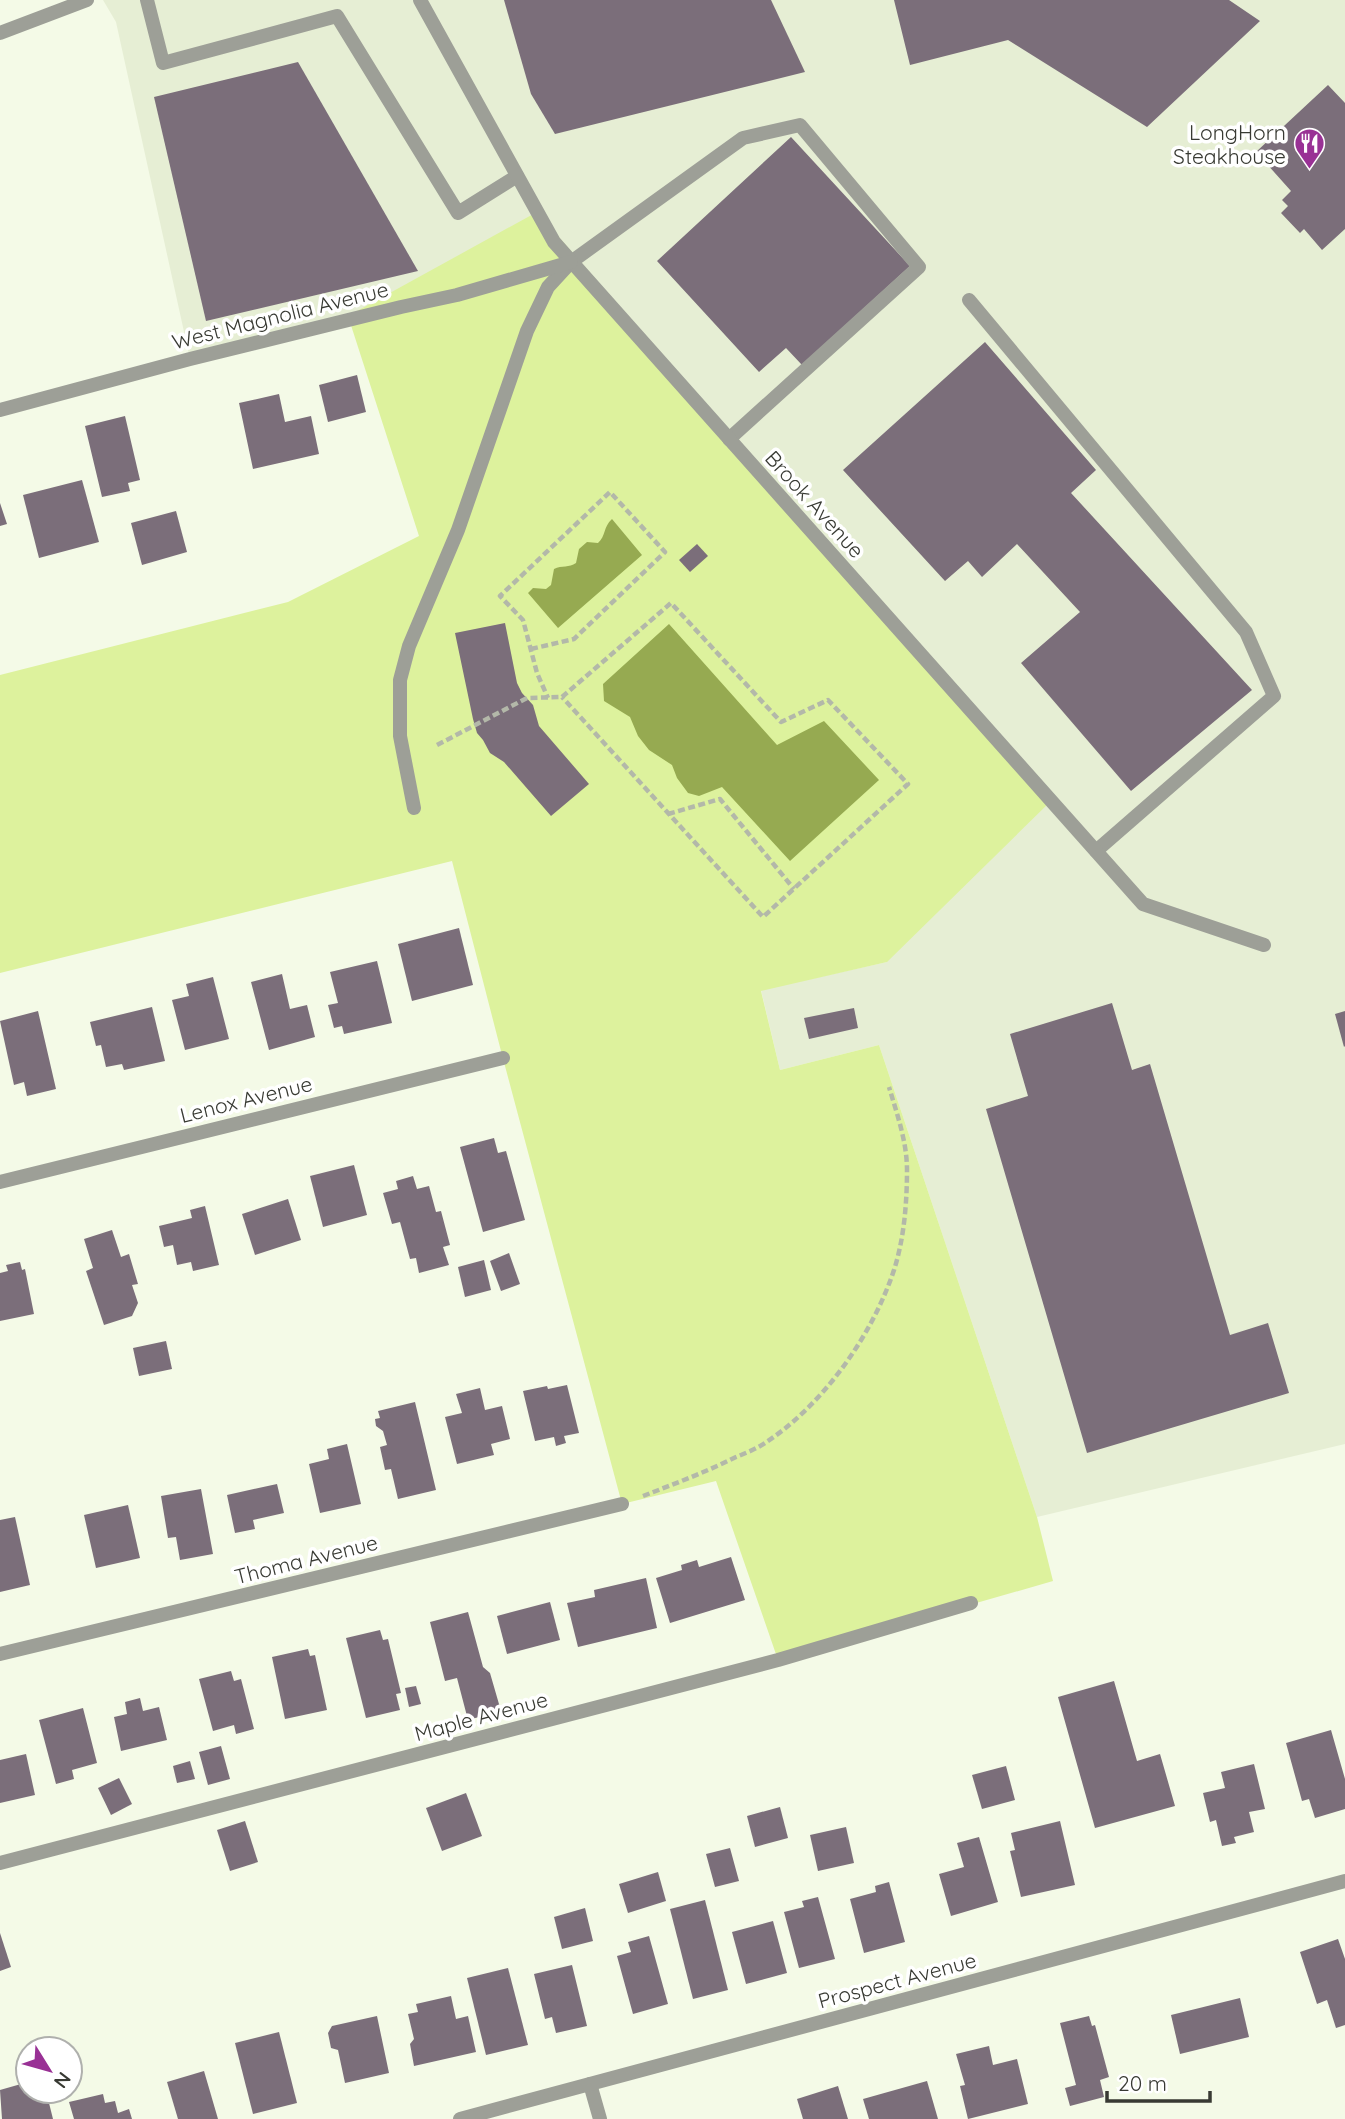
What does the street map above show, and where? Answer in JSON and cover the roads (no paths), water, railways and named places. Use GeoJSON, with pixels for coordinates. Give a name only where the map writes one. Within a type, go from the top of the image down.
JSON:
{"type":"FeatureCollection","features":[{"type":"Feature","properties":{"kind":"street"},"geometry":{"type":"LineString","coordinates":[[0,33],[88,0]]}},
{"type":"Feature","properties":{"kind":"street"},"geometry":{"type":"LineString","coordinates":[[147,0],[163,63],[337,16],[458,213],[517,176]]}},
{"type":"Feature","properties":{"kind":"street","name":"Brook Avenue"},"geometry":{"type":"LineString","coordinates":[[420,0],[554,242],[1143,904],[1264,945]]}},
{"type":"Feature","properties":{"kind":"street"},"geometry":{"type":"LineString","coordinates":[[414,808],[400,736],[400,680],[409,646],[458,530],[527,331],[548,287],[571,262],[743,138],[800,125],[919,267],[729,439]]}},
{"type":"Feature","properties":{"kind":"street","name":"West Magnolia Avenue"},"geometry":{"type":"LineString","coordinates":[[0,410],[190,359],[457,295],[571,262]]}},
{"type":"Feature","properties":{"kind":"street"},"geometry":{"type":"LineString","coordinates":[[969,300],[1246,632],[1274,696],[1096,851]]}},
{"type":"Feature","properties":{"kind":"street","name":"Lenox Avenue"},"geometry":{"type":"LineString","coordinates":[[0,1182],[503,1058]]}},
{"type":"Feature","properties":{"kind":"street","name":"Thoma Avenue"},"geometry":{"type":"LineString","coordinates":[[0,1654],[622,1504]]}},
{"type":"Feature","properties":{"kind":"street","name":"Maple Avenue"},"geometry":{"type":"LineString","coordinates":[[0,1863],[778,1660],[971,1603]]}},
{"type":"Feature","properties":{"kind":"street","name":"Prospect Avenue"},"geometry":{"type":"LineString","coordinates":[[460,2119],[1345,1881]]}},
{"type":"Feature","properties":{"kind":"street"},"geometry":{"type":"LineString","coordinates":[[590,2084],[600,2119]]}},
{"type":"Feature","properties":{"kind":"place","name":"LongHorn Steakhouse"},"geometry":{"type":"Point","coordinates":[1309,171]}}]}
